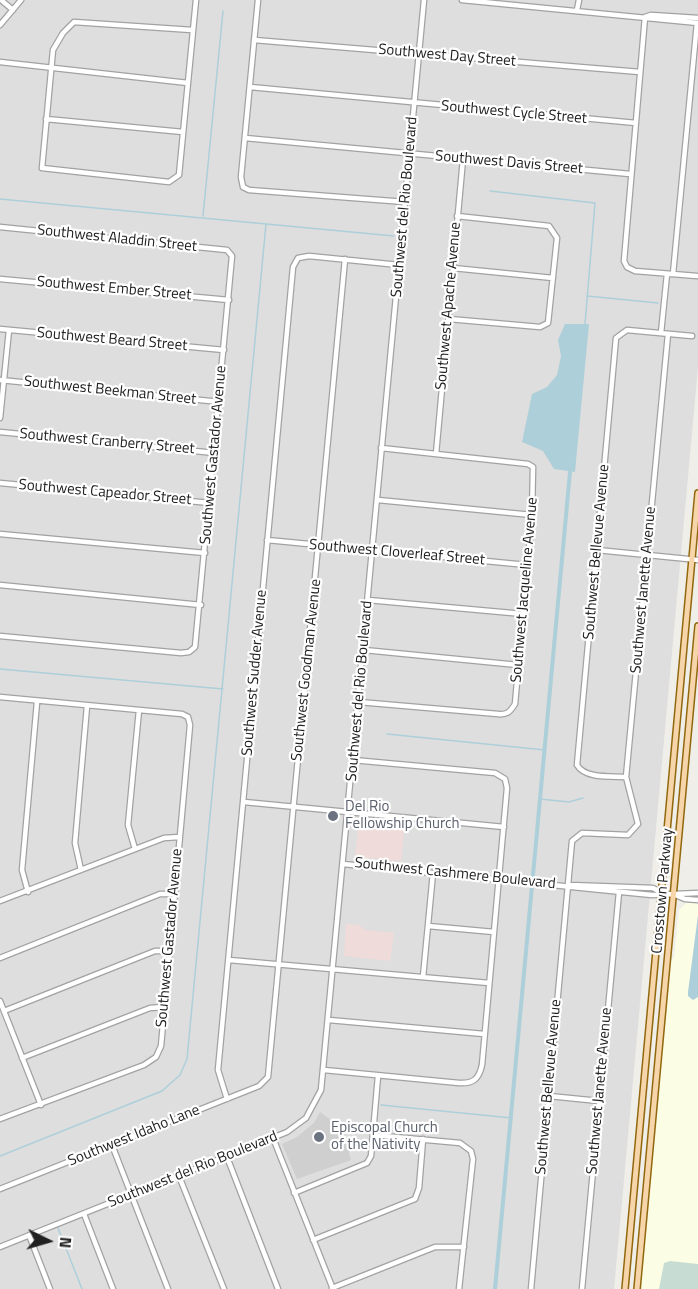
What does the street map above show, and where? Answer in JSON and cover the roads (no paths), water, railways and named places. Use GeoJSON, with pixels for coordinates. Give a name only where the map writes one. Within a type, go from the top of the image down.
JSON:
{"type":"FeatureCollection","features":[{"type":"Feature","properties":{"kind":"main road","name":"Crosstown Parkway"},"geometry":{"type":"LineString","coordinates":[[626,1289],[695,560],[698,493]]}},
{"type":"Feature","properties":{"kind":"main road","name":"Crosstown Parkway"},"geometry":{"type":"LineString","coordinates":[[638,1289],[698,626]]}},
{"type":"Feature","properties":{"kind":"street"},"geometry":{"type":"LineString","coordinates":[[1,0],[13,10]]}},
{"type":"Feature","properties":{"kind":"street"},"geometry":{"type":"LineString","coordinates":[[0,25],[21,0]]}},
{"type":"Feature","properties":{"kind":"street"},"geometry":{"type":"LineString","coordinates":[[192,30],[74,22],[63,33],[53,50],[42,168],[169,182],[179,175],[196,0]]}},
{"type":"Feature","properties":{"kind":"street"},"geometry":{"type":"LineString","coordinates":[[258,0],[245,138],[243,187],[249,190],[405,202]]}},
{"type":"Feature","properties":{"kind":"street","name":"Southwest del Rio Boulevard"},"geometry":{"type":"LineString","coordinates":[[0,1247],[273,1138],[297,1126],[312,1110],[321,1090],[424,0]]}},
{"type":"Feature","properties":{"kind":"street"},"geometry":{"type":"LineString","coordinates":[[462,0],[528,3],[577,10],[698,21],[670,274],[661,333],[692,336]]}},
{"type":"Feature","properties":{"kind":"street"},"geometry":{"type":"LineString","coordinates":[[577,10],[579,0]]}},
{"type":"Feature","properties":{"kind":"street"},"geometry":{"type":"LineString","coordinates":[[645,17],[623,257],[627,267],[697,276]]}},
{"type":"Feature","properties":{"kind":"street","name":"Southwest Day Street"},"geometry":{"type":"LineString","coordinates":[[254,40],[640,72]]}},
{"type":"Feature","properties":{"kind":"street"},"geometry":{"type":"LineString","coordinates":[[0,62],[188,83]]}},
{"type":"Feature","properties":{"kind":"street","name":"Southwest Cycle Street"},"geometry":{"type":"LineString","coordinates":[[250,87],[636,123]]}},
{"type":"Feature","properties":{"kind":"street"},"geometry":{"type":"LineString","coordinates":[[46,119],[183,132]]}},
{"type":"Feature","properties":{"kind":"street","name":"Southwest Davis Street"},"geometry":{"type":"LineString","coordinates":[[245,138],[630,174]]}},
{"type":"Feature","properties":{"kind":"street","name":"Southwest Apache Avenue"},"geometry":{"type":"LineString","coordinates":[[436,454],[463,159]]}},
{"type":"Feature","properties":{"kind":"street"},"geometry":{"type":"LineString","coordinates":[[449,319],[540,327],[548,323],[557,238],[554,230],[549,226],[457,216]]}},
{"type":"Feature","properties":{"kind":"street","name":"Southwest Aladdin Street"},"geometry":{"type":"LineString","coordinates":[[0,227],[227,250],[232,256]]}},
{"type":"Feature","properties":{"kind":"street","name":"Southwest Gastador Avenue"},"geometry":{"type":"LineString","coordinates":[[0,636],[181,653],[191,651],[197,643],[232,256]]}},
{"type":"Feature","properties":{"kind":"street","name":"Southwest Sudder Avenue"},"geometry":{"type":"LineString","coordinates":[[227,1098],[218,1073],[293,267],[298,258],[309,256],[345,259]]}},
{"type":"Feature","properties":{"kind":"street"},"geometry":{"type":"LineString","coordinates":[[345,259],[399,265]]}},
{"type":"Feature","properties":{"kind":"street","name":"Southwest Goodman Avenue"},"geometry":{"type":"LineString","coordinates":[[267,1079],[280,964],[345,259]]}},
{"type":"Feature","properties":{"kind":"street"},"geometry":{"type":"LineString","coordinates":[[453,268],[553,278]]}},
{"type":"Feature","properties":{"kind":"street","name":"Southwest Ember Street"},"geometry":{"type":"LineString","coordinates":[[0,279],[229,300]]}},
{"type":"Feature","properties":{"kind":"street","name":"Southwest Beard Street"},"geometry":{"type":"LineString","coordinates":[[0,329],[224,350]]}},
{"type":"Feature","properties":{"kind":"street"},"geometry":{"type":"LineString","coordinates":[[0,418],[2,380],[9,330]]}},
{"type":"Feature","properties":{"kind":"street","name":"Southwest Bellevue Avenue"},"geometry":{"type":"LineString","coordinates":[[626,777],[580,770],[577,765],[616,339],[620,333],[627,330],[661,333]]}},
{"type":"Feature","properties":{"kind":"street","name":"Southwest Janette Avenue"},"geometry":{"type":"LineString","coordinates":[[622,836],[628,835],[638,824],[626,777],[668,334]]}},
{"type":"Feature","properties":{"kind":"street","name":"Southwest Beekman Street"},"geometry":{"type":"LineString","coordinates":[[2,380],[220,402]]}},
{"type":"Feature","properties":{"kind":"street","name":"Southwest Cranberry Street"},"geometry":{"type":"LineString","coordinates":[[0,432],[215,453]]}},
{"type":"Feature","properties":{"kind":"street"},"geometry":{"type":"LineString","coordinates":[[381,448],[436,454]]}},
{"type":"Feature","properties":{"kind":"street","name":"Southwest Jacqueline Avenue"},"geometry":{"type":"LineString","coordinates":[[359,702],[505,715],[515,704],[532,515],[533,467],[528,464],[436,454]]}},
{"type":"Feature","properties":{"kind":"street","name":"Southwest Capeador Street"},"geometry":{"type":"LineString","coordinates":[[0,483],[210,503]]}},
{"type":"Feature","properties":{"kind":"street"},"geometry":{"type":"LineString","coordinates":[[378,500],[532,515]]}},
{"type":"Feature","properties":{"kind":"street"},"geometry":{"type":"LineString","coordinates":[[0,534],[205,553]]}},
{"type":"Feature","properties":{"kind":"street","name":"Southwest Cloverleaf Street"},"geometry":{"type":"LineString","coordinates":[[267,540],[527,565]]}},
{"type":"Feature","properties":{"kind":"street"},"geometry":{"type":"LineString","coordinates":[[597,550],[695,560]]}},
{"type":"Feature","properties":{"kind":"street"},"geometry":{"type":"LineString","coordinates":[[0,585],[201,605]]}},
{"type":"Feature","properties":{"kind":"street"},"geometry":{"type":"LineString","coordinates":[[368,600],[522,614]]}},
{"type":"Feature","properties":{"kind":"street"},"geometry":{"type":"LineString","coordinates":[[364,650],[518,665]]}},
{"type":"Feature","properties":{"kind":"street"},"geometry":{"type":"LineString","coordinates":[[0,698],[139,710],[128,825],[135,849]]}},
{"type":"Feature","properties":{"kind":"street"},"geometry":{"type":"LineString","coordinates":[[28,892],[22,870],[37,702]]}},
{"type":"Feature","properties":{"kind":"street"},"geometry":{"type":"LineString","coordinates":[[81,870],[75,843],[87,706]]}},
{"type":"Feature","properties":{"kind":"street","name":"Southwest Gastador Avenue"},"geometry":{"type":"LineString","coordinates":[[41,1105],[144,1065],[156,1057],[161,1046],[190,725],[188,717],[182,714],[139,710]]}},
{"type":"Feature","properties":{"kind":"street"},"geometry":{"type":"LineString","coordinates":[[324,1070],[464,1084],[476,1079],[482,1065],[507,788],[504,777],[495,773],[353,760]]}},
{"type":"Feature","properties":{"kind":"street"},"geometry":{"type":"LineString","coordinates":[[244,802],[504,827]]}},
{"type":"Feature","properties":{"kind":"street","name":"Southwest Bellevue Avenue"},"geometry":{"type":"LineString","coordinates":[[531,1289],[572,841],[582,833],[622,836]]}},
{"type":"Feature","properties":{"kind":"street"},"geometry":{"type":"LineString","coordinates":[[0,901],[168,837],[179,837]]}},
{"type":"Feature","properties":{"kind":"street","name":"Southwest Cashmere Boulevard"},"geometry":{"type":"LineString","coordinates":[[343,864],[529,881],[618,892],[675,895],[698,893]]}},
{"type":"Feature","properties":{"kind":"street"},"geometry":{"type":"LineString","coordinates":[[423,977],[433,873]]}},
{"type":"Feature","properties":{"kind":"street","name":"Southwest Cashmere Boulevard"},"geometry":{"type":"LineString","coordinates":[[567,885],[652,888],[663,894]]}},
{"type":"Feature","properties":{"kind":"street","name":"Southwest Janette Avenue"},"geometry":{"type":"LineString","coordinates":[[582,1289],[618,892]]}},
{"type":"Feature","properties":{"kind":"street"},"geometry":{"type":"LineString","coordinates":[[0,958],[160,894],[174,894]]}},
{"type":"Feature","properties":{"kind":"street","name":"Southwest Cashmere Boulevard"},"geometry":{"type":"LineString","coordinates":[[675,895],[698,900]]}},
{"type":"Feature","properties":{"kind":"street"},"geometry":{"type":"LineString","coordinates":[[428,926],[494,932]]}},
{"type":"Feature","properties":{"kind":"street"},"geometry":{"type":"LineString","coordinates":[[4,1011],[155,951],[169,951]]}},
{"type":"Feature","properties":{"kind":"street"},"geometry":{"type":"LineString","coordinates":[[229,960],[489,983]]}},
{"type":"Feature","properties":{"kind":"street"},"geometry":{"type":"LineString","coordinates":[[0,1001],[41,1105],[0,1119]]}},
{"type":"Feature","properties":{"kind":"street"},"geometry":{"type":"LineString","coordinates":[[22,1058],[150,1008],[163,1007]]}},
{"type":"Feature","properties":{"kind":"street"},"geometry":{"type":"LineString","coordinates":[[329,1020],[484,1034]]}},
{"type":"Feature","properties":{"kind":"street"},"geometry":{"type":"LineString","coordinates":[[294,1193],[365,1165],[371,1156],[378,1076]]}},
{"type":"Feature","properties":{"kind":"street","name":"Southwest Idaho Lane"},"geometry":{"type":"LineString","coordinates":[[0,1189],[260,1086],[267,1079]]}},
{"type":"Feature","properties":{"kind":"street"},"geometry":{"type":"LineString","coordinates":[[549,1096],[599,1101]]}},
{"type":"Feature","properties":{"kind":"street"},"geometry":{"type":"LineString","coordinates":[[373,1135],[460,1143],[468,1146],[472,1159],[459,1289]]}},
{"type":"Feature","properties":{"kind":"street"},"geometry":{"type":"LineString","coordinates":[[273,1138],[333,1289],[435,1247],[464,1247]]}},
{"type":"Feature","properties":{"kind":"street"},"geometry":{"type":"LineString","coordinates":[[313,1240],[412,1201],[419,1188],[423,1139]]}},
{"type":"Feature","properties":{"kind":"street"},"geometry":{"type":"LineString","coordinates":[[112,1145],[168,1289]]}},
{"type":"Feature","properties":{"kind":"street"},"geometry":{"type":"LineString","coordinates":[[226,1157],[278,1289]]}},
{"type":"Feature","properties":{"kind":"street"},"geometry":{"type":"LineString","coordinates":[[178,1176],[224,1289]]}},
{"type":"Feature","properties":{"kind":"street"},"geometry":{"type":"LineString","coordinates":[[84,1214],[114,1289]]}},
{"type":"Feature","properties":{"kind":"street"},"geometry":{"type":"LineString","coordinates":[[29,1235],[50,1289]]}},
{"type":"Feature","properties":{"kind":"water"},"geometry":{"type":"Polygon","coordinates":[[[565,324],[589,324],[575,472],[554,469],[543,451],[522,442],[532,394],[547,387],[557,375],[561,356],[558,340],[565,324]]]}},
{"type":"Feature","properties":{"kind":"water"},"geometry":{"type":"Polygon","coordinates":[[[698,915],[698,997],[693,1000],[688,996],[688,992],[698,915]]]}},
{"type":"Feature","properties":{"kind":"waterway"},"geometry":{"type":"LineString","coordinates":[[203,216],[223,11]]}},
{"type":"Feature","properties":{"kind":"waterway"},"geometry":{"type":"LineString","coordinates":[[490,191],[595,203],[585,324]]}},
{"type":"Feature","properties":{"kind":"waterway"},"geometry":{"type":"LineString","coordinates":[[0,199],[394,236]]}},
{"type":"Feature","properties":{"kind":"waterway"},"geometry":{"type":"LineString","coordinates":[[0,1156],[162,1091],[180,1075],[187,1059],[266,224]]}},
{"type":"Feature","properties":{"kind":"waterway"},"geometry":{"type":"LineString","coordinates":[[587,296],[658,303]]}},
{"type":"Feature","properties":{"kind":"waterway"},"geometry":{"type":"LineString","coordinates":[[495,1289],[570,472]]}},
{"type":"Feature","properties":{"kind":"waterway"},"geometry":{"type":"LineString","coordinates":[[0,669],[223,689]]}},
{"type":"Feature","properties":{"kind":"waterway"},"geometry":{"type":"LineString","coordinates":[[387,734],[545,750]]}},
{"type":"Feature","properties":{"kind":"waterway"},"geometry":{"type":"LineString","coordinates":[[540,799],[569,802],[583,798]]}},
{"type":"Feature","properties":{"kind":"waterway"},"geometry":{"type":"LineString","coordinates":[[381,1105],[512,1118]]}},
{"type":"Feature","properties":{"kind":"waterway"},"geometry":{"type":"LineString","coordinates":[[58,1228],[82,1289]]}},
{"type":"Feature","properties":{"kind":"place","name":"Del Rio Fellowship Church"},"geometry":{"type":"Point","coordinates":[333,816]}},
{"type":"Feature","properties":{"kind":"place","name":"Episcopal Church of the Nativity"},"geometry":{"type":"Point","coordinates":[319,1137]}}]}
